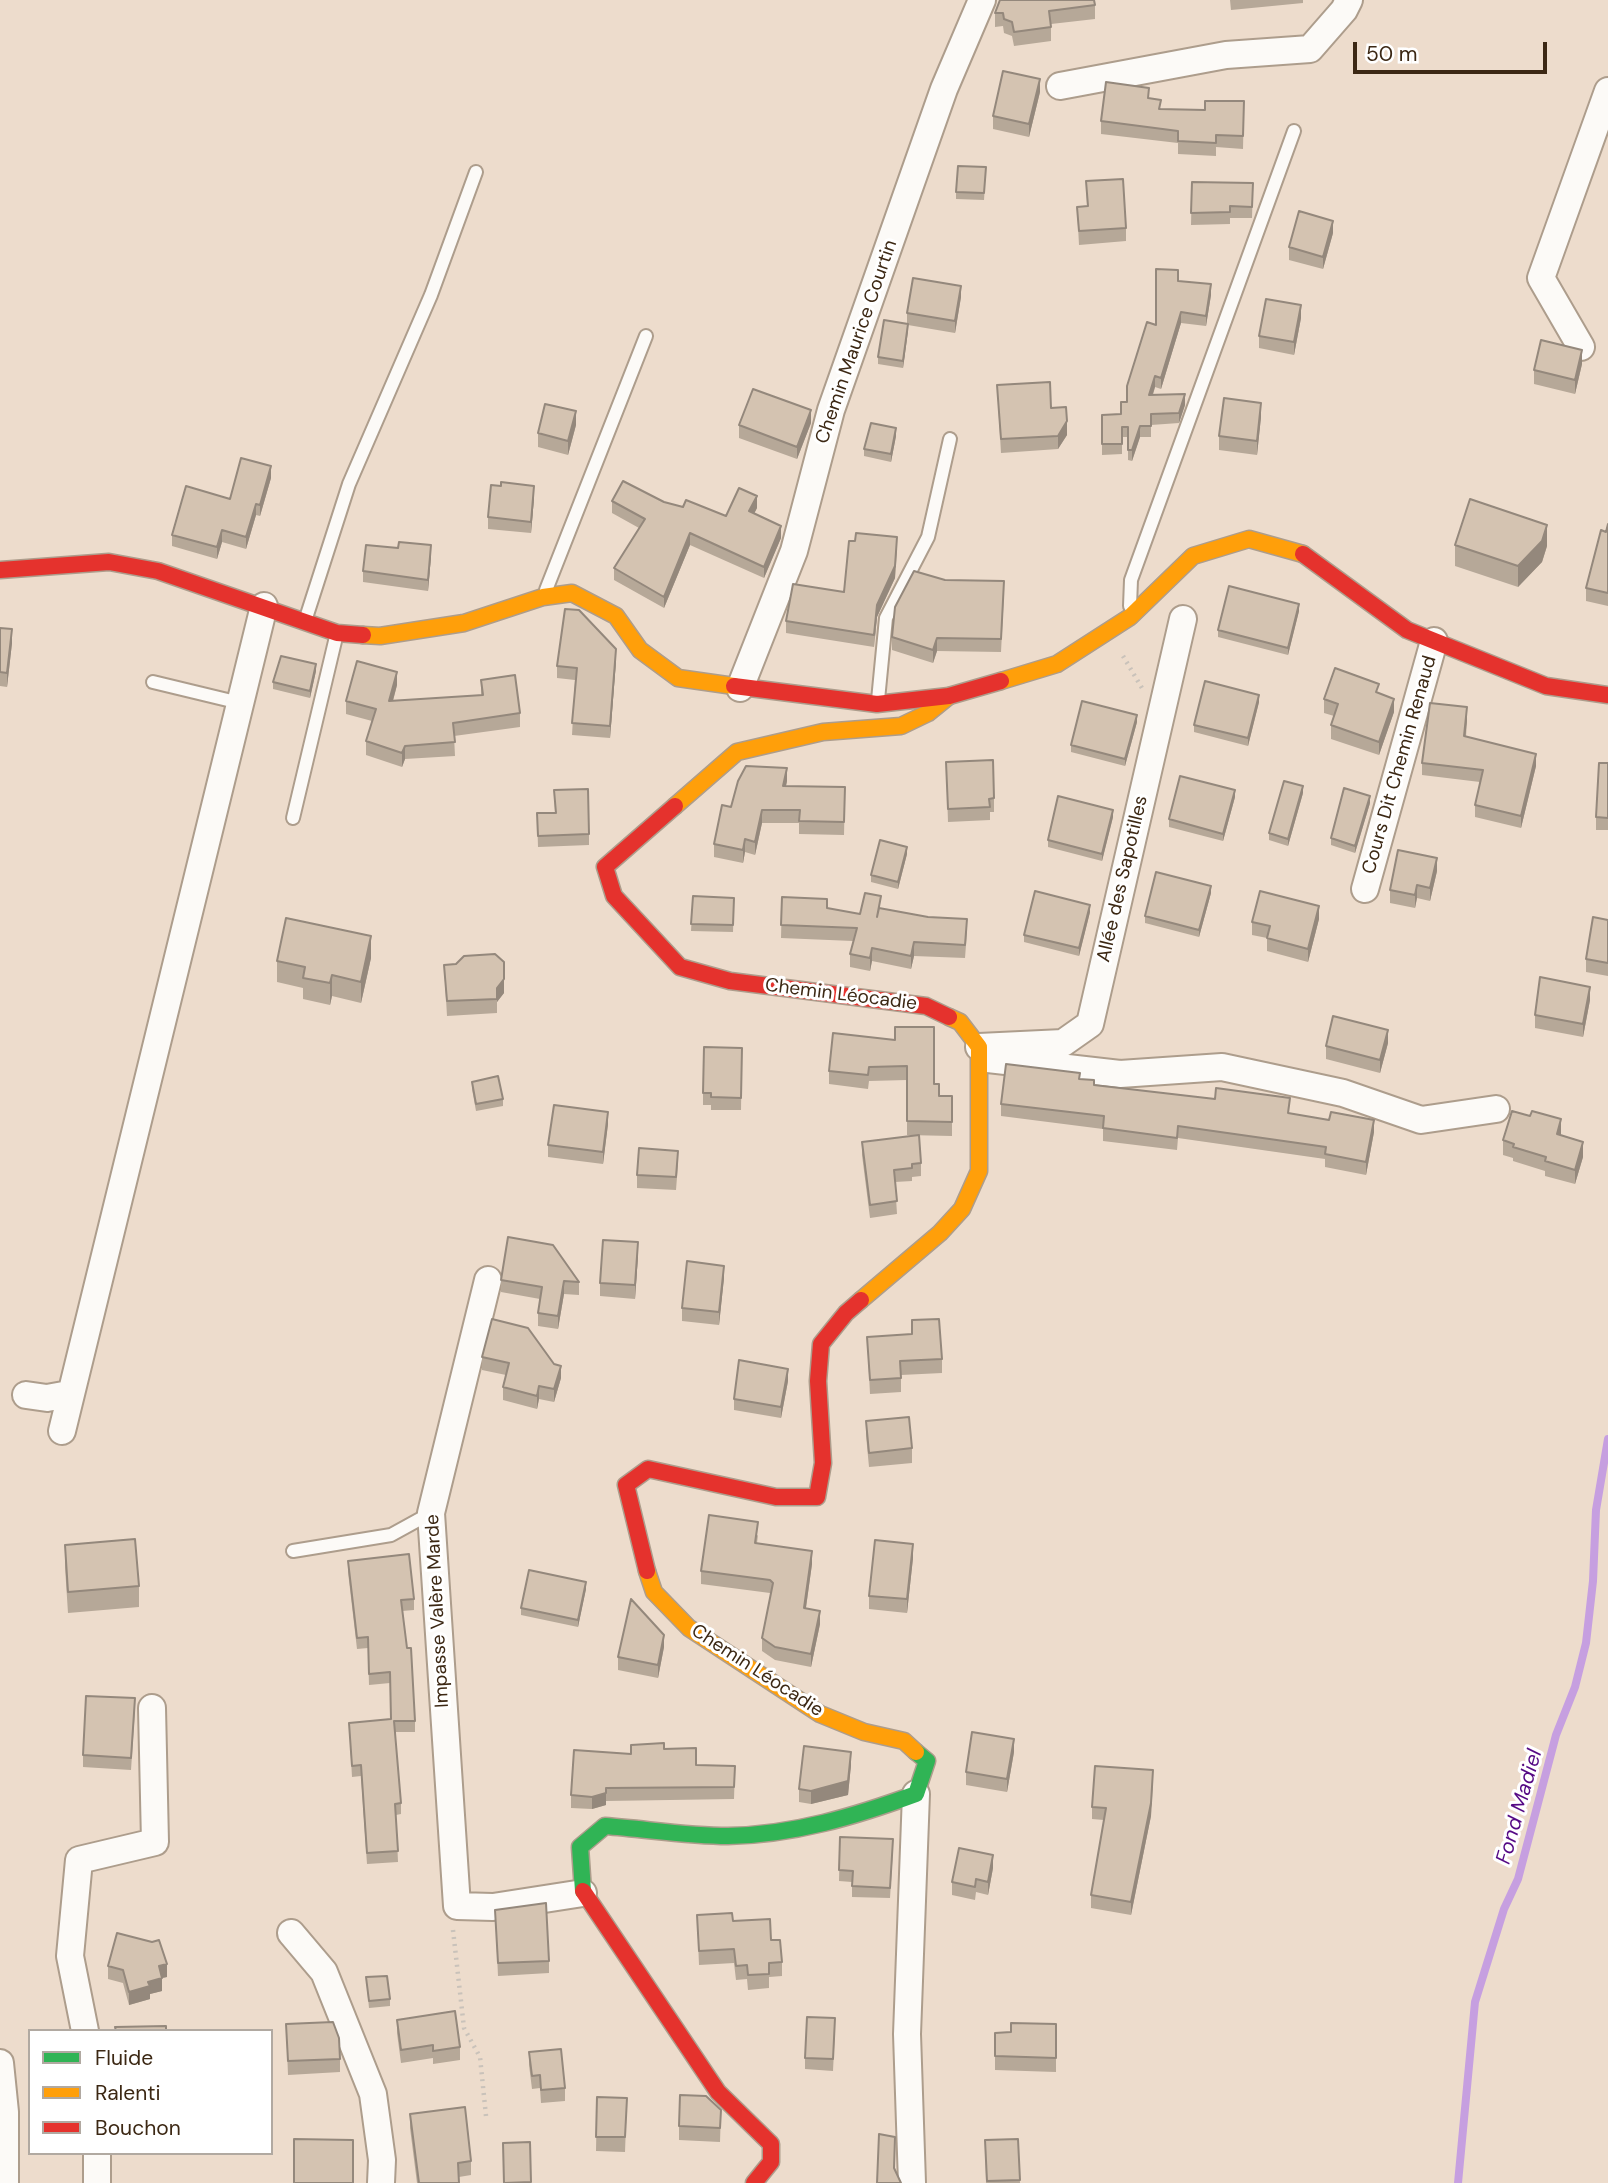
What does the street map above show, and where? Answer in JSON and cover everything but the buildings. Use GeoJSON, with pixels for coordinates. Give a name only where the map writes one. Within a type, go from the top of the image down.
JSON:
{"type":"FeatureCollection","features":[{"type":"Feature","properties":{"kind":"street","name":"Chemin Maurice Courtin"},"geometry":{"type":"LineString","coordinates":[[740,688],[794,551],[831,410],[944,89],[982,0]]}},
{"type":"Feature","properties":{"kind":"street"},"geometry":{"type":"LineString","coordinates":[[1060,86],[1226,55],[1310,49],[1349,0]]}},
{"type":"Feature","properties":{"kind":"street"},"geometry":{"type":"LineString","coordinates":[[1581,347],[1541,278],[1608,91]]}},
{"type":"Feature","properties":{"kind":"street","name":"Cours Dit Chemin Renaud"},"geometry":{"type":"LineString","coordinates":[[0,570],[109,562],[158,571],[337,633],[380,636],[464,623],[543,597],[572,593],[616,616],[640,650],[678,678],[825,700],[877,704],[949,696],[1057,664],[1110,633],[1193,556],[1249,538],[1310,556],[1407,630],[1546,685],[1608,695]]}},
{"type":"Feature","properties":{"kind":"street"},"geometry":{"type":"LineString","coordinates":[[62,1431],[264,606]]}},
{"type":"Feature","properties":{"kind":"street","name":"Allée des Sapotilles"},"geometry":{"type":"LineString","coordinates":[[979,1053],[1063,1043],[1090,1024],[1182,620]]}},
{"type":"Feature","properties":{"kind":"street","name":"Cours Dit Chemin Renaud"},"geometry":{"type":"LineString","coordinates":[[1365,890],[1434,641]]}},
{"type":"Feature","properties":{"kind":"street","name":"Chemin Léocadie"},"geometry":{"type":"LineString","coordinates":[[916,1794],[927,1761],[904,1741],[864,1732],[820,1714],[689,1628],[654,1592],[634,1527],[626,1485],[648,1469],[681,1473],[793,1501],[817,1497],[823,1463],[818,1381],[821,1344],[846,1313],[940,1233],[962,1209],[979,1171],[979,1053],[960,1022],[926,1006],[730,981],[680,967],[614,896],[605,867],[737,752],[823,732],[901,726],[928,713],[949,696]]}},
{"type":"Feature","properties":{"kind":"street"},"geometry":{"type":"LineString","coordinates":[[979,1053],[1120,1074],[1222,1067],[1343,1093],[1421,1120],[1496,1109]]}},
{"type":"Feature","properties":{"kind":"street","name":"Impasse Valère Marde"},"geometry":{"type":"LineString","coordinates":[[457,1906],[431,1513],[488,1280]]}},
{"type":"Feature","properties":{"kind":"street"},"geometry":{"type":"LineString","coordinates":[[26,1395],[47,1398],[69,1394]]}},
{"type":"Feature","properties":{"kind":"street"},"geometry":{"type":"LineString","coordinates":[[85,2029],[70,1956],[79,1860],[155,1842],[152,1709]]}},
{"type":"Feature","properties":{"kind":"street"},"geometry":{"type":"LineString","coordinates":[[754,2183],[771,2162],[771,2144],[719,2092],[583,1893],[580,1847],[605,1826],[729,1836],[784,1830],[884,1806],[916,1794],[907,2034],[912,2183]]}},
{"type":"Feature","properties":{"kind":"street"},"geometry":{"type":"LineString","coordinates":[[457,1906],[493,1907],[583,1893]]}},
{"type":"Feature","properties":{"kind":"street"},"geometry":{"type":"LineString","coordinates":[[291,1933],[324,1972],[373,2094],[381,2183]]}},
{"type":"Feature","properties":{"kind":"street"},"geometry":{"type":"LineString","coordinates":[[0,2063],[5,2112],[5,2183]]}},
{"type":"Feature","properties":{"kind":"street"},"geometry":{"type":"LineString","coordinates":[[97,2155],[97,2183]]}},
{"type":"Feature","properties":{"kind":"lane"},"geometry":{"type":"LineString","coordinates":[[1130,617],[1131,580],[1294,131]]}},
{"type":"Feature","properties":{"kind":"lane"},"geometry":{"type":"LineString","coordinates":[[304,621],[349,484],[431,295],[476,172]]}},
{"type":"Feature","properties":{"kind":"lane"},"geometry":{"type":"LineString","coordinates":[[543,597],[646,336]]}},
{"type":"Feature","properties":{"kind":"lane"},"geometry":{"type":"LineString","coordinates":[[877,704],[886,618],[928,537],[950,439]]}},
{"type":"Feature","properties":{"kind":"lane"},"geometry":{"type":"LineString","coordinates":[[293,818],[337,633]]}},
{"type":"Feature","properties":{"kind":"lane"},"geometry":{"type":"LineString","coordinates":[[153,682],[240,703]]}},
{"type":"Feature","properties":{"kind":"lane"},"geometry":{"type":"LineString","coordinates":[[293,1551],[391,1535],[431,1513]]}},
{"type":"Feature","properties":{"kind":"path"},"geometry":{"type":"LineString","coordinates":[[1110,633],[1143,690],[1165,698]]}},
{"type":"Feature","properties":{"kind":"path"},"geometry":{"type":"LineString","coordinates":[[457,1906],[452,1922],[464,2028],[480,2057],[486,2116]]}},
{"type":"Feature","properties":{"kind":"waterway","name":"Fond Madiel"},"geometry":{"type":"LineString","coordinates":[[1458,2183],[1475,2002],[1504,1909],[1518,1879],[1556,1735],[1575,1687],[1586,1643],[1593,1581],[1596,1510],[1608,1439]]}},
{"type":"Feature","properties":{"kind":"traffic: fast"},"geometry":{"type":"LineString","coordinates":[[583,1891],[580,1847],[605,1826],[728,1836],[776,1832],[824,1823],[916,1794],[927,1761],[916,1752]]}},
{"type":"Feature","properties":{"kind":"traffic: slow"},"geometry":{"type":"LineString","coordinates":[[1001,681],[1057,664],[1130,617],[1193,556],[1249,539],[1303,554]]}},
{"type":"Feature","properties":{"kind":"traffic: slow"},"geometry":{"type":"LineString","coordinates":[[363,635],[380,636],[464,623],[543,597],[572,593],[616,616],[640,650],[678,678],[734,686]]}},
{"type":"Feature","properties":{"kind":"traffic: slow"},"geometry":{"type":"LineString","coordinates":[[675,806],[737,752],[823,732],[901,726],[928,713],[949,696]]}},
{"type":"Feature","properties":{"kind":"traffic: slow"},"geometry":{"type":"LineString","coordinates":[[861,1300],[940,1233],[962,1209],[979,1171],[979,1047],[960,1022],[949,1017]]}},
{"type":"Feature","properties":{"kind":"traffic: slow"},"geometry":{"type":"LineString","coordinates":[[647,1571],[654,1592],[689,1628],[820,1714],[864,1732],[904,1741],[916,1752]]}},
{"type":"Feature","properties":{"kind":"traffic: jam"},"geometry":{"type":"LineString","coordinates":[[1303,554],[1407,630],[1546,686],[1608,695]]}},
{"type":"Feature","properties":{"kind":"traffic: jam"},"geometry":{"type":"LineString","coordinates":[[0,570],[109,562],[158,571],[337,633],[363,635]]}},
{"type":"Feature","properties":{"kind":"traffic: jam"},"geometry":{"type":"LineString","coordinates":[[734,686],[877,704],[949,696],[1001,681]]}},
{"type":"Feature","properties":{"kind":"traffic: jam"},"geometry":{"type":"LineString","coordinates":[[675,806],[605,867],[614,896],[680,967],[730,981],[926,1006],[949,1017]]}},
{"type":"Feature","properties":{"kind":"traffic: jam"},"geometry":{"type":"LineString","coordinates":[[647,1571],[626,1485],[648,1469],[776,1497],[817,1497],[823,1463],[818,1381],[821,1344],[846,1313],[861,1300]]}},
{"type":"Feature","properties":{"kind":"traffic: jam"},"geometry":{"type":"LineString","coordinates":[[583,1891],[718,2092],[771,2144],[771,2162],[754,2183]]}}]}
